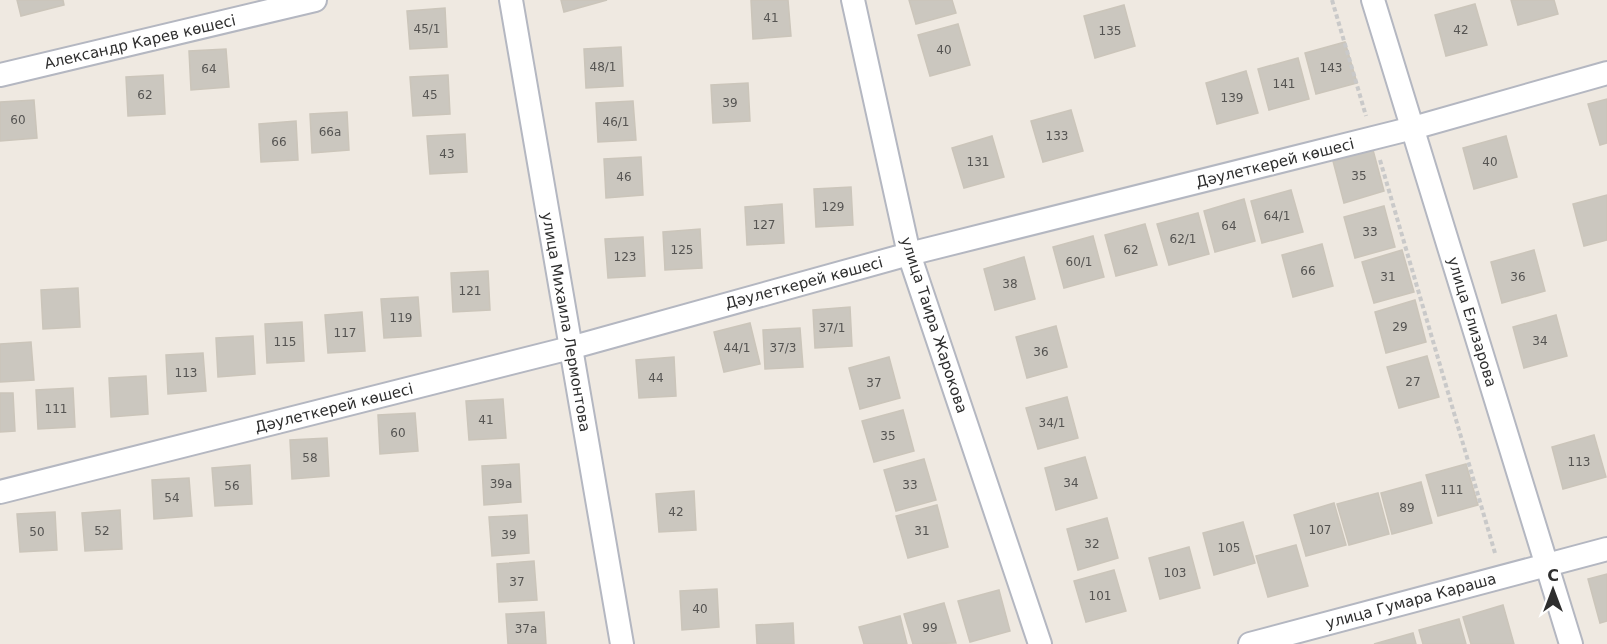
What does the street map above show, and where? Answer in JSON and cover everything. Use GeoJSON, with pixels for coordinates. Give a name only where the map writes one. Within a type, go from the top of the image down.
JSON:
{"type":"FeatureCollection","features":[{"type":"Feature","properties":{"kind":"street","name":"Александр Карев көшесі"},"geometry":{"type":"LineString","coordinates":[[0,75],[315,0]]}},
{"type":"Feature","properties":{"kind":"street","name":"улица Михаила Лермонтова"},"geometry":{"type":"LineString","coordinates":[[511,0],[622,644]]}},
{"type":"Feature","properties":{"kind":"street","name":"улица Таира Жарокова"},"geometry":{"type":"LineString","coordinates":[[853,0],[909,255],[1040,644]]}},
{"type":"Feature","properties":{"kind":"street","name":"улица Елизарова"},"geometry":{"type":"LineString","coordinates":[[1373,0],[1572,644]]}},
{"type":"Feature","properties":{"kind":"street","name":"Дәулеткерей көшесі"},"geometry":{"type":"LineString","coordinates":[[0,492],[570,348],[909,255],[1413,128],[1607,73]]}},
{"type":"Feature","properties":{"kind":"street","name":"улица Гумара Караша"},"geometry":{"type":"LineString","coordinates":[[1250,644],[1607,549]]}},
{"type":"Feature","properties":{"kind":"path"},"geometry":{"type":"LineString","coordinates":[[1332,0],[1502,577]]}},
{"type":"Feature","properties":{"kind":"building"},"geometry":{"type":"Polygon","coordinates":[[[17,0],[63,0],[64,5],[21,16],[17,0]]]}},
{"type":"Feature","properties":{"kind":"building"},"geometry":{"type":"Polygon","coordinates":[[[561,0],[607,0],[564,12],[561,0]]]}},
{"type":"Feature","properties":{"kind":"building"},"geometry":{"type":"Polygon","coordinates":[[[751,0],[788,0],[791,36],[753,39],[751,0]]]}},
{"type":"Feature","properties":{"kind":"building"},"geometry":{"type":"Polygon","coordinates":[[[909,0],[952,0],[956,13],[916,24],[909,0]]]}},
{"type":"Feature","properties":{"kind":"building"},"geometry":{"type":"Polygon","coordinates":[[[1511,0],[1554,0],[1558,14],[1518,25],[1511,0]]]}},
{"type":"Feature","properties":{"kind":"building"},"geometry":{"type":"Polygon","coordinates":[[[1475,4],[1487,45],[1446,56],[1435,15],[1475,4]]]}},
{"type":"Feature","properties":{"kind":"building"},"geometry":{"type":"Polygon","coordinates":[[[1124,5],[1135,46],[1095,58],[1084,16],[1124,5]]]}},
{"type":"Feature","properties":{"kind":"building"},"geometry":{"type":"Polygon","coordinates":[[[445,8],[447,47],[410,49],[407,11],[445,8]]]}},
{"type":"Feature","properties":{"kind":"building"},"geometry":{"type":"Polygon","coordinates":[[[958,24],[970,65],[930,76],[918,35],[958,24]]]}},
{"type":"Feature","properties":{"kind":"building"},"geometry":{"type":"Polygon","coordinates":[[[1345,42],[1357,83],[1316,94],[1305,53],[1345,42]]]}},
{"type":"Feature","properties":{"kind":"building"},"geometry":{"type":"Polygon","coordinates":[[[621,47],[623,86],[586,88],[584,49],[621,47]]]}},
{"type":"Feature","properties":{"kind":"building"},"geometry":{"type":"Polygon","coordinates":[[[226,49],[229,87],[191,90],[189,51],[226,49]]]}},
{"type":"Feature","properties":{"kind":"building"},"geometry":{"type":"Polygon","coordinates":[[[1298,58],[1309,99],[1269,110],[1258,69],[1298,58]]]}},
{"type":"Feature","properties":{"kind":"building"},"geometry":{"type":"Polygon","coordinates":[[[1246,71],[1258,113],[1217,124],[1206,83],[1246,71]]]}},
{"type":"Feature","properties":{"kind":"building"},"geometry":{"type":"Polygon","coordinates":[[[163,75],[165,114],[128,116],[126,77],[163,75]]]}},
{"type":"Feature","properties":{"kind":"building"},"geometry":{"type":"Polygon","coordinates":[[[448,75],[450,114],[413,116],[410,77],[448,75]]]}},
{"type":"Feature","properties":{"kind":"building"},"geometry":{"type":"Polygon","coordinates":[[[748,83],[750,121],[713,123],[711,85],[748,83]]]}},
{"type":"Feature","properties":{"kind":"building"},"geometry":{"type":"Polygon","coordinates":[[[1607,99],[1607,143],[1600,145],[1588,104],[1607,99]]]}},
{"type":"Feature","properties":{"kind":"building"},"geometry":{"type":"Polygon","coordinates":[[[34,100],[37,138],[0,141],[0,102],[34,100]]]}},
{"type":"Feature","properties":{"kind":"building"},"geometry":{"type":"Polygon","coordinates":[[[633,101],[636,140],[598,142],[596,103],[633,101]]]}},
{"type":"Feature","properties":{"kind":"building"},"geometry":{"type":"Polygon","coordinates":[[[1071,110],[1083,151],[1043,162],[1031,121],[1071,110]]]}},
{"type":"Feature","properties":{"kind":"building"},"geometry":{"type":"Polygon","coordinates":[[[347,112],[349,150],[312,153],[310,114],[347,112]]]}},
{"type":"Feature","properties":{"kind":"building"},"geometry":{"type":"Polygon","coordinates":[[[296,121],[298,160],[261,162],[259,124],[296,121]]]}},
{"type":"Feature","properties":{"kind":"building"},"geometry":{"type":"Polygon","coordinates":[[[465,134],[467,172],[430,174],[427,136],[465,134]]]}},
{"type":"Feature","properties":{"kind":"building"},"geometry":{"type":"Polygon","coordinates":[[[992,136],[1004,177],[964,188],[952,148],[992,136]]]}},
{"type":"Feature","properties":{"kind":"building"},"geometry":{"type":"Polygon","coordinates":[[[1506,136],[1517,177],[1474,189],[1463,148],[1506,136]]]}},
{"type":"Feature","properties":{"kind":"building"},"geometry":{"type":"Polygon","coordinates":[[[1373,150],[1384,191],[1344,203],[1333,161],[1373,150]]]}},
{"type":"Feature","properties":{"kind":"building"},"geometry":{"type":"Polygon","coordinates":[[[641,157],[643,195],[606,198],[604,159],[641,157]]]}},
{"type":"Feature","properties":{"kind":"building"},"geometry":{"type":"Polygon","coordinates":[[[851,187],[853,225],[816,227],[814,189],[851,187]]]}},
{"type":"Feature","properties":{"kind":"building"},"geometry":{"type":"Polygon","coordinates":[[[1291,190],[1303,232],[1262,243],[1251,201],[1291,190]]]}},
{"type":"Feature","properties":{"kind":"building"},"geometry":{"type":"Polygon","coordinates":[[[1607,195],[1607,240],[1584,246],[1573,204],[1607,195]]]}},
{"type":"Feature","properties":{"kind":"building"},"geometry":{"type":"Polygon","coordinates":[[[1244,199],[1255,241],[1215,252],[1204,211],[1244,199]]]}},
{"type":"Feature","properties":{"kind":"building"},"geometry":{"type":"Polygon","coordinates":[[[782,204],[784,243],[747,245],[745,207],[782,204]]]}},
{"type":"Feature","properties":{"kind":"building"},"geometry":{"type":"Polygon","coordinates":[[[1384,206],[1395,247],[1355,258],[1344,217],[1384,206]]]}},
{"type":"Feature","properties":{"kind":"building"},"geometry":{"type":"Polygon","coordinates":[[[1198,213],[1209,254],[1169,265],[1157,224],[1198,213]]]}},
{"type":"Feature","properties":{"kind":"building"},"geometry":{"type":"Polygon","coordinates":[[[1145,224],[1157,265],[1116,276],[1105,235],[1145,224]]]}},
{"type":"Feature","properties":{"kind":"building"},"geometry":{"type":"Polygon","coordinates":[[[700,229],[702,268],[665,270],[663,232],[700,229]]]}},
{"type":"Feature","properties":{"kind":"building"},"geometry":{"type":"Polygon","coordinates":[[[1093,236],[1104,277],[1064,288],[1053,247],[1093,236]]]}},
{"type":"Feature","properties":{"kind":"building"},"geometry":{"type":"Polygon","coordinates":[[[643,237],[645,276],[608,278],[605,239],[643,237]]]}},
{"type":"Feature","properties":{"kind":"building"},"geometry":{"type":"Polygon","coordinates":[[[1322,244],[1333,286],[1293,297],[1282,255],[1322,244]]]}},
{"type":"Feature","properties":{"kind":"building"},"geometry":{"type":"Polygon","coordinates":[[[1402,250],[1414,292],[1374,303],[1362,262],[1402,250]]]}},
{"type":"Feature","properties":{"kind":"building"},"geometry":{"type":"Polygon","coordinates":[[[1534,250],[1545,291],[1502,303],[1491,262],[1534,250]]]}},
{"type":"Feature","properties":{"kind":"building"},"geometry":{"type":"Polygon","coordinates":[[[1024,257],[1035,299],[995,310],[984,269],[1024,257]]]}},
{"type":"Feature","properties":{"kind":"building"},"geometry":{"type":"Polygon","coordinates":[[[488,271],[490,310],[453,312],[451,273],[488,271]]]}},
{"type":"Feature","properties":{"kind":"building"},"geometry":{"type":"Polygon","coordinates":[[[78,288],[80,327],[43,329],[41,290],[78,288]]]}},
{"type":"Feature","properties":{"kind":"building"},"geometry":{"type":"Polygon","coordinates":[[[418,297],[421,336],[384,338],[381,299],[418,297]]]}},
{"type":"Feature","properties":{"kind":"building"},"geometry":{"type":"Polygon","coordinates":[[[1415,300],[1426,342],[1386,353],[1375,312],[1415,300]]]}},
{"type":"Feature","properties":{"kind":"building"},"geometry":{"type":"Polygon","coordinates":[[[850,307],[852,346],[815,348],[813,310],[850,307]]]}},
{"type":"Feature","properties":{"kind":"building"},"geometry":{"type":"Polygon","coordinates":[[[362,312],[365,351],[328,353],[325,315],[362,312]]]}},
{"type":"Feature","properties":{"kind":"building"},"geometry":{"type":"Polygon","coordinates":[[[1556,315],[1567,356],[1524,368],[1513,327],[1556,315]]]}},
{"type":"Feature","properties":{"kind":"building"},"geometry":{"type":"Polygon","coordinates":[[[302,322],[304,361],[267,363],[265,324],[302,322]]]}},
{"type":"Feature","properties":{"kind":"building"},"geometry":{"type":"Polygon","coordinates":[[[750,323],[760,364],[724,372],[714,332],[750,323]]]}},
{"type":"Feature","properties":{"kind":"building"},"geometry":{"type":"Polygon","coordinates":[[[1056,326],[1067,367],[1027,378],[1016,337],[1056,326]]]}},
{"type":"Feature","properties":{"kind":"building"},"geometry":{"type":"Polygon","coordinates":[[[800,328],[803,367],[765,369],[763,330],[800,328]]]}},
{"type":"Feature","properties":{"kind":"building"},"geometry":{"type":"Polygon","coordinates":[[[253,336],[255,374],[218,377],[216,338],[253,336]]]}},
{"type":"Feature","properties":{"kind":"building"},"geometry":{"type":"Polygon","coordinates":[[[31,342],[34,380],[0,382],[0,344],[31,342]]]}},
{"type":"Feature","properties":{"kind":"building"},"geometry":{"type":"Polygon","coordinates":[[[203,353],[206,391],[168,394],[166,355],[203,353]]]}},
{"type":"Feature","properties":{"kind":"building"},"geometry":{"type":"Polygon","coordinates":[[[1427,356],[1439,397],[1399,408],[1387,367],[1427,356]]]}},
{"type":"Feature","properties":{"kind":"building"},"geometry":{"type":"Polygon","coordinates":[[[674,357],[676,396],[639,398],[636,360],[674,357]]]}},
{"type":"Feature","properties":{"kind":"building"},"geometry":{"type":"Polygon","coordinates":[[[889,357],[900,398],[860,409],[849,368],[889,357]]]}},
{"type":"Feature","properties":{"kind":"building"},"geometry":{"type":"Polygon","coordinates":[[[146,376],[148,414],[111,417],[109,378],[146,376]]]}},
{"type":"Feature","properties":{"kind":"building"},"geometry":{"type":"Polygon","coordinates":[[[73,388],[75,427],[38,429],[36,390],[73,388]]]}},
{"type":"Feature","properties":{"kind":"building"},"geometry":{"type":"Polygon","coordinates":[[[0,393],[13,393],[15,431],[0,432],[0,393]]]}},
{"type":"Feature","properties":{"kind":"building"},"geometry":{"type":"Polygon","coordinates":[[[1067,397],[1078,438],[1038,449],[1026,408],[1067,397]]]}},
{"type":"Feature","properties":{"kind":"building"},"geometry":{"type":"Polygon","coordinates":[[[503,399],[506,438],[469,440],[466,401],[503,399]]]}},
{"type":"Feature","properties":{"kind":"building"},"geometry":{"type":"Polygon","coordinates":[[[903,410],[914,451],[874,462],[862,421],[903,410]]]}},
{"type":"Feature","properties":{"kind":"building"},"geometry":{"type":"Polygon","coordinates":[[[415,413],[418,451],[380,454],[378,415],[415,413]]]}},
{"type":"Feature","properties":{"kind":"building"},"geometry":{"type":"Polygon","coordinates":[[[1594,435],[1606,477],[1563,489],[1552,447],[1594,435]]]}},
{"type":"Feature","properties":{"kind":"building"},"geometry":{"type":"Polygon","coordinates":[[[327,438],[329,476],[292,479],[290,440],[327,438]]]}},
{"type":"Feature","properties":{"kind":"building"},"geometry":{"type":"Polygon","coordinates":[[[1085,457],[1097,498],[1056,510],[1045,468],[1085,457]]]}},
{"type":"Feature","properties":{"kind":"building"},"geometry":{"type":"Polygon","coordinates":[[[924,459],[936,500],[896,511],[884,470],[924,459]]]}},
{"type":"Feature","properties":{"kind":"building"},"geometry":{"type":"Polygon","coordinates":[[[519,464],[521,502],[484,505],[482,466],[519,464]]]}},
{"type":"Feature","properties":{"kind":"building"},"geometry":{"type":"Polygon","coordinates":[[[1466,464],[1478,505],[1438,516],[1426,475],[1466,464]]]}},
{"type":"Feature","properties":{"kind":"building"},"geometry":{"type":"Polygon","coordinates":[[[250,465],[252,504],[215,506],[212,468],[250,465]]]}},
{"type":"Feature","properties":{"kind":"building"},"geometry":{"type":"Polygon","coordinates":[[[189,478],[192,516],[154,519],[152,480],[189,478]]]}},
{"type":"Feature","properties":{"kind":"building"},"geometry":{"type":"Polygon","coordinates":[[[1421,482],[1432,523],[1392,534],[1381,493],[1421,482]]]}},
{"type":"Feature","properties":{"kind":"building"},"geometry":{"type":"Polygon","coordinates":[[[694,491],[696,530],[659,532],[656,494],[694,491]]]}},
{"type":"Feature","properties":{"kind":"building"},"geometry":{"type":"Polygon","coordinates":[[[1378,493],[1389,534],[1349,545],[1337,504],[1378,493]]]}},
{"type":"Feature","properties":{"kind":"building"},"geometry":{"type":"Polygon","coordinates":[[[1334,503],[1346,545],[1306,556],[1294,515],[1334,503]]]}},
{"type":"Feature","properties":{"kind":"building"},"geometry":{"type":"Polygon","coordinates":[[[937,505],[948,547],[908,558],[896,516],[937,505]]]}},
{"type":"Feature","properties":{"kind":"building"},"geometry":{"type":"Polygon","coordinates":[[[120,510],[122,549],[85,551],[82,513],[120,510]]]}},
{"type":"Feature","properties":{"kind":"building"},"geometry":{"type":"Polygon","coordinates":[[[55,512],[57,550],[20,552],[17,514],[55,512]]]}},
{"type":"Feature","properties":{"kind":"building"},"geometry":{"type":"Polygon","coordinates":[[[527,515],[529,553],[492,556],[489,517],[527,515]]]}},
{"type":"Feature","properties":{"kind":"building"},"geometry":{"type":"Polygon","coordinates":[[[1107,518],[1118,558],[1078,570],[1067,529],[1107,518]]]}},
{"type":"Feature","properties":{"kind":"building"},"geometry":{"type":"Polygon","coordinates":[[[1243,522],[1255,563],[1214,575],[1203,533],[1243,522]]]}},
{"type":"Feature","properties":{"kind":"building"},"geometry":{"type":"Polygon","coordinates":[[[1296,545],[1308,586],[1268,597],[1256,556],[1296,545]]]}},
{"type":"Feature","properties":{"kind":"building"},"geometry":{"type":"Polygon","coordinates":[[[1189,547],[1200,588],[1160,599],[1149,558],[1189,547]]]}},
{"type":"Feature","properties":{"kind":"building"},"geometry":{"type":"Polygon","coordinates":[[[534,561],[537,600],[499,602],[497,564],[534,561]]]}},
{"type":"Feature","properties":{"kind":"building"},"geometry":{"type":"Polygon","coordinates":[[[1114,570],[1126,611],[1086,622],[1074,581],[1114,570]]]}},
{"type":"Feature","properties":{"kind":"building"},"geometry":{"type":"Polygon","coordinates":[[[1607,574],[1607,621],[1600,623],[1588,579],[1607,574]]]}},
{"type":"Feature","properties":{"kind":"building"},"geometry":{"type":"Polygon","coordinates":[[[717,589],[719,627],[682,630],[680,591],[717,589]]]}},
{"type":"Feature","properties":{"kind":"building"},"geometry":{"type":"Polygon","coordinates":[[[999,590],[1010,631],[970,642],[958,601],[999,590]]]}},
{"type":"Feature","properties":{"kind":"building"},"geometry":{"type":"Polygon","coordinates":[[[944,603],[956,643],[913,644],[904,614],[944,603]]]}},
{"type":"Feature","properties":{"kind":"building"},"geometry":{"type":"Polygon","coordinates":[[[1503,605],[1514,644],[1471,644],[1463,617],[1503,605]]]}},
{"type":"Feature","properties":{"kind":"building"},"geometry":{"type":"Polygon","coordinates":[[[544,612],[546,644],[508,644],[506,614],[544,612]]]}},
{"type":"Feature","properties":{"kind":"building"},"geometry":{"type":"Polygon","coordinates":[[[900,616],[907,644],[864,644],[859,627],[900,616]]]}},
{"type":"Feature","properties":{"kind":"building"},"geometry":{"type":"Polygon","coordinates":[[[1459,619],[1466,644],[1423,644],[1419,630],[1459,619]]]}},
{"type":"Feature","properties":{"kind":"building"},"geometry":{"type":"Polygon","coordinates":[[[793,623],[794,644],[757,644],[756,625],[793,623]]]}},
{"type":"Feature","properties":{"kind":"building"},"geometry":{"type":"Polygon","coordinates":[[[1413,633],[1416,644],[1374,644],[1413,633]]]}}]}
